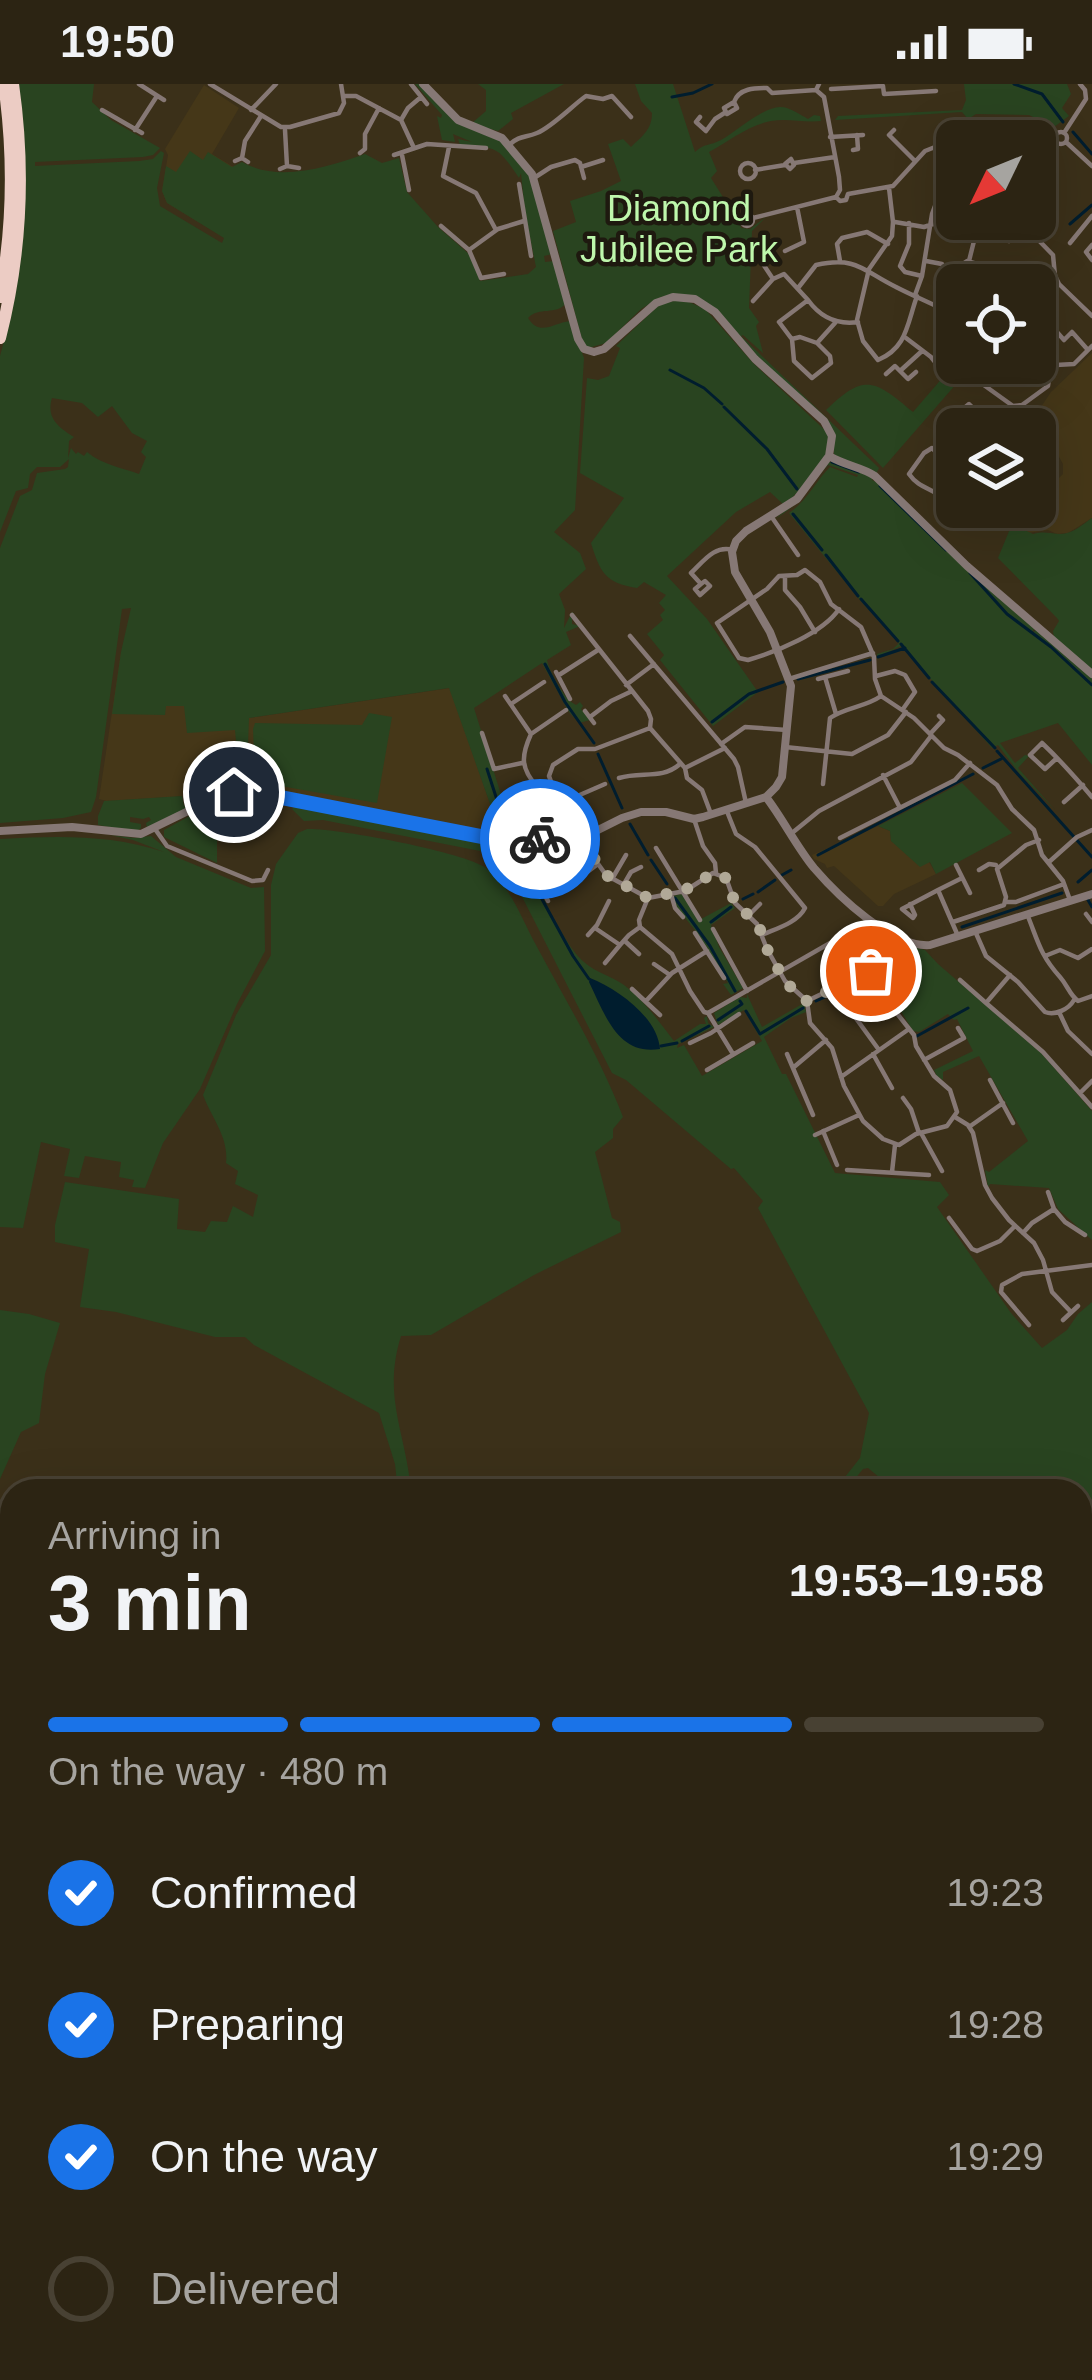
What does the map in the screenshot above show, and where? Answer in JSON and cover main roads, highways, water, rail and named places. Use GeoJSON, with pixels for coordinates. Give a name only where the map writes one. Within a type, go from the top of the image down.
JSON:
{"type":"FeatureCollection","features":[{"type":"Feature","properties":{"kind":"highway"},"geometry":{"type":"LineString","coordinates":[[0,297],[10,182],[8,84]]}},
{"type":"Feature","properties":{"kind":"highway"},"geometry":{"type":"LineString","coordinates":[[0,338],[18,218],[19,149],[8,84]]}},
{"type":"Feature","properties":{"kind":"water"},"geometry":{"type":"Polygon","coordinates":[[[590,978],[635,1006],[652,1026],[660,1049],[623,1040],[607,1020],[590,978]]]}},
{"type":"Feature","properties":{"kind":"waterway"},"geometry":{"type":"LineString","coordinates":[[672,97],[712,84]]}},
{"type":"Feature","properties":{"kind":"waterway"},"geometry":{"type":"LineString","coordinates":[[1014,84],[1042,94],[1063,122]]}},
{"type":"Feature","properties":{"kind":"waterway"},"geometry":{"type":"LineString","coordinates":[[1073,132],[1092,154]]}},
{"type":"Feature","properties":{"kind":"waterway"},"geometry":{"type":"LineString","coordinates":[[1070,224],[1092,205]]}},
{"type":"Feature","properties":{"kind":"waterway"},"geometry":{"type":"LineString","coordinates":[[670,370],[722,404]]}},
{"type":"Feature","properties":{"kind":"waterway"},"geometry":{"type":"LineString","coordinates":[[724,407],[767,449],[797,489]]}},
{"type":"Feature","properties":{"kind":"waterway"},"geometry":{"type":"LineString","coordinates":[[832,462],[859,472]]}},
{"type":"Feature","properties":{"kind":"waterway"},"geometry":{"type":"LineString","coordinates":[[880,486],[946,550]]}},
{"type":"Feature","properties":{"kind":"waterway"},"geometry":{"type":"LineString","coordinates":[[793,514],[822,550]]}},
{"type":"Feature","properties":{"kind":"waterway"},"geometry":{"type":"LineString","coordinates":[[826,555],[858,596]]}},
{"type":"Feature","properties":{"kind":"waterway"},"geometry":{"type":"LineString","coordinates":[[970,573],[1007,614],[1092,685]]}},
{"type":"Feature","properties":{"kind":"waterway"},"geometry":{"type":"LineString","coordinates":[[861,599],[898,641]]}},
{"type":"Feature","properties":{"kind":"waterway"},"geometry":{"type":"LineString","coordinates":[[901,644],[929,678]]}},
{"type":"Feature","properties":{"kind":"waterway"},"geometry":{"type":"LineString","coordinates":[[878,657],[905,648]]}},
{"type":"Feature","properties":{"kind":"waterway"},"geometry":{"type":"LineString","coordinates":[[798,679],[870,660]]}},
{"type":"Feature","properties":{"kind":"waterway"},"geometry":{"type":"LineString","coordinates":[[545,664],[594,743]]}},
{"type":"Feature","properties":{"kind":"waterway"},"geometry":{"type":"LineString","coordinates":[[712,722],[749,694],[783,682]]}},
{"type":"Feature","properties":{"kind":"waterway"},"geometry":{"type":"LineString","coordinates":[[932,682],[995,748]]}},
{"type":"Feature","properties":{"kind":"waterway"},"geometry":{"type":"LineString","coordinates":[[997,751],[1092,857]]}},
{"type":"Feature","properties":{"kind":"waterway"},"geometry":{"type":"LineString","coordinates":[[598,754],[622,808]]}},
{"type":"Feature","properties":{"kind":"waterway"},"geometry":{"type":"LineString","coordinates":[[983,768],[1001,759]]}},
{"type":"Feature","properties":{"kind":"waterway"},"geometry":{"type":"LineString","coordinates":[[487,769],[507,831]]}},
{"type":"Feature","properties":{"kind":"waterway"},"geometry":{"type":"LineString","coordinates":[[818,855],[973,774]]}},
{"type":"Feature","properties":{"kind":"waterway"},"geometry":{"type":"LineString","coordinates":[[630,824],[648,855]]}},
{"type":"Feature","properties":{"kind":"waterway"},"geometry":{"type":"LineString","coordinates":[[513,846],[589,979]]}},
{"type":"Feature","properties":{"kind":"waterway"},"geometry":{"type":"LineString","coordinates":[[651,860],[667,884]]}},
{"type":"Feature","properties":{"kind":"waterway"},"geometry":{"type":"LineString","coordinates":[[782,875],[791,870]]}},
{"type":"Feature","properties":{"kind":"waterway"},"geometry":{"type":"LineString","coordinates":[[1078,882],[1092,870]]}},
{"type":"Feature","properties":{"kind":"waterway"},"geometry":{"type":"LineString","coordinates":[[758,892],[775,880]]}},
{"type":"Feature","properties":{"kind":"waterway"},"geometry":{"type":"LineString","coordinates":[[962,927],[1062,893]]}},
{"type":"Feature","properties":{"kind":"waterway"},"geometry":{"type":"LineString","coordinates":[[743,899],[753,894]]}},
{"type":"Feature","properties":{"kind":"waterway"},"geometry":{"type":"LineString","coordinates":[[675,898],[735,991]]}},
{"type":"Feature","properties":{"kind":"waterway"},"geometry":{"type":"LineString","coordinates":[[1088,900],[1092,907]]}},
{"type":"Feature","properties":{"kind":"waterway"},"geometry":{"type":"LineString","coordinates":[[711,922],[731,907]]}},
{"type":"Feature","properties":{"kind":"waterway"},"geometry":{"type":"LineString","coordinates":[[839,991],[865,979]]}},
{"type":"Feature","properties":{"kind":"waterway"},"geometry":{"type":"LineString","coordinates":[[816,1001],[832,994]]}},
{"type":"Feature","properties":{"kind":"waterway"},"geometry":{"type":"LineString","coordinates":[[718,1020],[740,1001]]}},
{"type":"Feature","properties":{"kind":"waterway"},"geometry":{"type":"LineString","coordinates":[[746,1011],[760,1034],[803,1008]]}},
{"type":"Feature","properties":{"kind":"waterway"},"geometry":{"type":"LineString","coordinates":[[917,1036],[968,1008]]}},
{"type":"Feature","properties":{"kind":"waterway"},"geometry":{"type":"LineString","coordinates":[[682,1041],[709,1026]]}},
{"type":"Feature","properties":{"kind":"waterway"},"geometry":{"type":"LineString","coordinates":[[661,1046],[677,1043]]}},
{"type":"Feature","properties":{"kind":"park label","name":"Diamond Jubilee Park"},"geometry":{"type":"Point","coordinates":[679,228]}}]}
